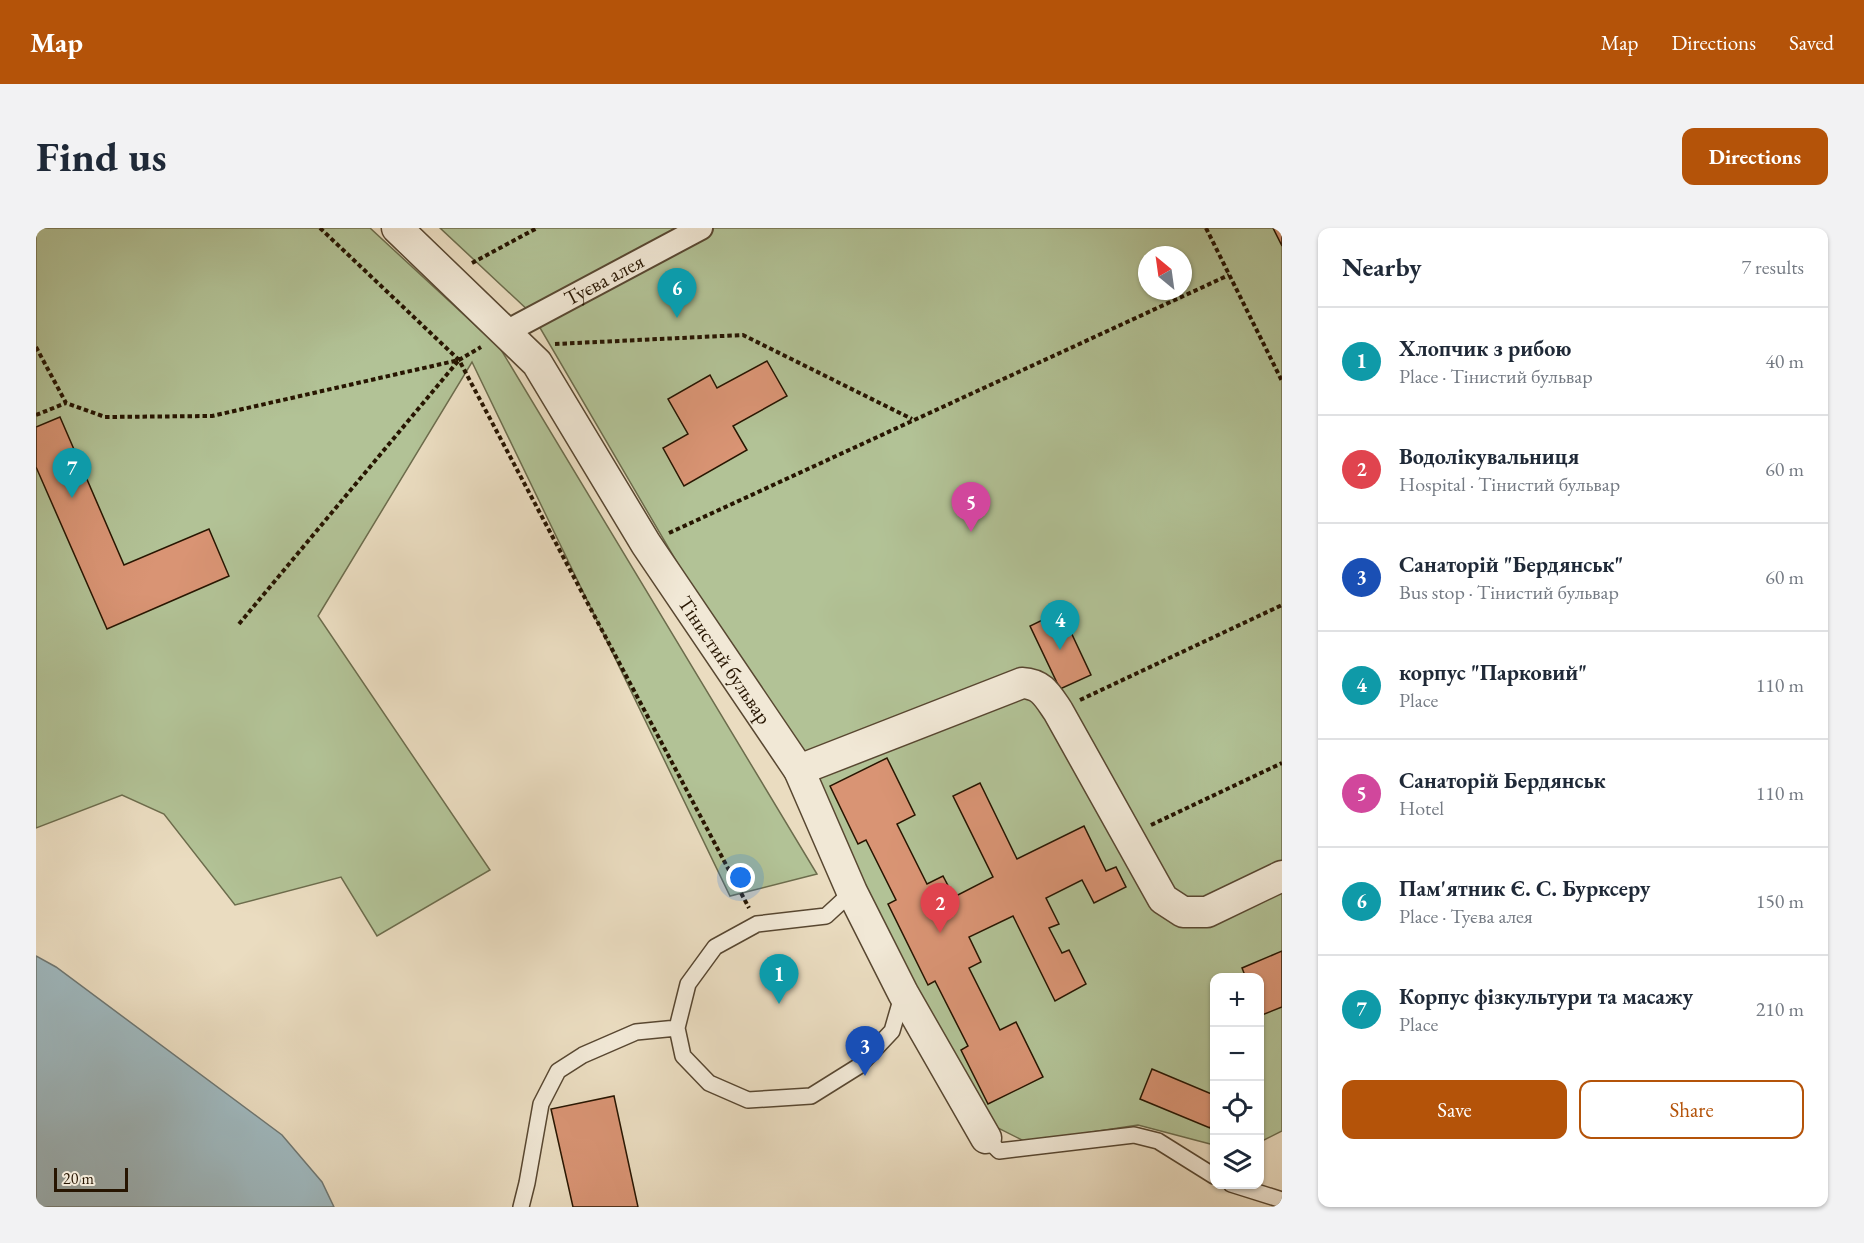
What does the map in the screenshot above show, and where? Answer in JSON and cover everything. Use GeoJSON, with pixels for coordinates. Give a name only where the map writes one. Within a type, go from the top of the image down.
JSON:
{"type":"FeatureCollection","features":[{"type":"Feature","properties":{"kind":"street","name":"Тінистий бульвар"},"geometry":{"type":"LineString","coordinates":[[397,228],[537,363],[646,544],[799,770],[852,892],[903,993],[986,1138]]}},
{"type":"Feature","properties":{"kind":"street","name":"Туєва алея"},"geometry":{"type":"LineString","coordinates":[[513,339],[701,228]]}},
{"type":"Feature","properties":{"kind":"street"},"geometry":{"type":"LineString","coordinates":[[799,770],[1022,683],[1034,684],[1058,711],[1163,898],[1183,912],[1207,912],[1282,876]]}},
{"type":"Feature","properties":{"kind":"lane"},"geometry":{"type":"LineString","coordinates":[[852,892],[826,916],[757,924],[715,947],[688,984],[676,1028],[683,1056],[709,1083],[748,1100],[811,1096],[859,1066],[892,1031],[903,993]]}},
{"type":"Feature","properties":{"kind":"lane"},"geometry":{"type":"LineString","coordinates":[[521,1207],[541,1104],[558,1071],[583,1055],[636,1032],[676,1028]]}},
{"type":"Feature","properties":{"kind":"lane"},"geometry":{"type":"LineString","coordinates":[[986,1138],[999,1151],[1134,1135],[1158,1141],[1210,1173]]}},
{"type":"Feature","properties":{"kind":"lane"},"geometry":{"type":"LineString","coordinates":[[1245,1189],[1282,1200]]}},
{"type":"Feature","properties":{"kind":"path"},"geometry":{"type":"LineString","coordinates":[[320,228],[459,360],[757,924]]}},
{"type":"Feature","properties":{"kind":"path"},"geometry":{"type":"LineString","coordinates":[[448,276],[537,228]]}},
{"type":"Feature","properties":{"kind":"path"},"geometry":{"type":"LineString","coordinates":[[1206,228],[1282,381]]}},
{"type":"Feature","properties":{"kind":"path"},"geometry":{"type":"LineString","coordinates":[[646,544],[912,419],[1229,275]]}},
{"type":"Feature","properties":{"kind":"path"},"geometry":{"type":"LineString","coordinates":[[513,339],[743,335],[912,419]]}},
{"type":"Feature","properties":{"kind":"path"},"geometry":{"type":"LineString","coordinates":[[36,347],[66,403]]}},
{"type":"Feature","properties":{"kind":"path"},"geometry":{"type":"LineString","coordinates":[[36,415],[66,403],[105,417],[212,416],[459,360]]}},
{"type":"Feature","properties":{"kind":"path"},"geometry":{"type":"LineString","coordinates":[[239,624],[459,360]]}},
{"type":"Feature","properties":{"kind":"path"},"geometry":{"type":"LineString","coordinates":[[1058,711],[1282,605]]}},
{"type":"Feature","properties":{"kind":"path"},"geometry":{"type":"LineString","coordinates":[[1129,836],[1282,763]]}},
{"type":"Feature","properties":{"kind":"green space"},"geometry":{"type":"Polygon","coordinates":[[[36,228],[370,228],[500,348],[817,874],[730,896],[472,362],[318,616],[490,870],[377,936],[341,877],[235,905],[164,814],[122,795],[36,828],[36,228]]]}},
{"type":"Feature","properties":{"kind":"green space"},"geometry":{"type":"Polygon","coordinates":[[[440,228],[1282,228],[1282,1131],[1264,1140],[1264,973],[1210,973],[1210,1144],[1138,1125],[1026,1142],[978,1118],[786,749],[532,314],[440,228]]]}},
{"type":"Feature","properties":{"kind":"water"},"geometry":{"type":"Polygon","coordinates":[[[36,956],[56,967],[282,1135],[322,1182],[334,1207],[36,1207],[36,956]]]}},
{"type":"Feature","properties":{"kind":"building"},"geometry":{"type":"Polygon","coordinates":[[[1273,228],[1282,228],[1282,246],[1273,228]]]}},
{"type":"Feature","properties":{"kind":"building"},"geometry":{"type":"Polygon","coordinates":[[[767,361],[787,396],[733,426],[747,450],[684,486],[663,448],[688,434],[668,399],[710,375],[717,388],[767,361]]]}},
{"type":"Feature","properties":{"kind":"building"},"geometry":{"type":"Polygon","coordinates":[[[60,417],[124,565],[209,529],[229,576],[107,629],[36,467],[36,427],[60,417]]]}},
{"type":"Feature","properties":{"kind":"building"},"geometry":{"type":"Polygon","coordinates":[[[1061,611],[1091,675],[1060,689],[1030,626],[1061,611]]]}},
{"type":"Feature","properties":{"kind":"building"},"geometry":{"type":"Polygon","coordinates":[[[887,758],[915,815],[897,824],[927,884],[943,876],[954,897],[993,877],[953,796],[980,783],[1017,859],[1084,826],[1106,871],[1116,867],[1126,887],[1094,903],[1082,880],[1046,898],[1059,924],[1049,928],[1062,953],[1069,950],[1086,984],[1055,1001],[1013,916],[969,937],[981,962],[969,968],[1000,1030],[1016,1022],[1043,1077],[988,1104],[961,1050],[968,1046],[935,981],[928,985],[888,904],[896,900],[866,840],[858,844],[830,786],[887,758]]]}},
{"type":"Feature","properties":{"kind":"building"},"geometry":{"type":"Polygon","coordinates":[[[1282,951],[1282,1007],[1264,1014],[1264,973],[1244,973],[1242,968],[1282,951]]]}},
{"type":"Feature","properties":{"kind":"building"},"geometry":{"type":"Polygon","coordinates":[[[1152,1069],[1210,1093],[1210,1128],[1140,1099],[1152,1069]]]}},
{"type":"Feature","properties":{"kind":"building"},"geometry":{"type":"Polygon","coordinates":[[[614,1096],[638,1207],[573,1207],[551,1109],[614,1096]]]}},
{"type":"Feature","properties":{"kind":"place","name":"Пам'ятник Є. С. Бурксеру"},"geometry":{"type":"Point","coordinates":[677,318]}},
{"type":"Feature","properties":{"kind":"place","name":"Корпус фізкультури та масажу"},"geometry":{"type":"Point","coordinates":[72,498]}},
{"type":"Feature","properties":{"kind":"place","name":"Санаторій Бердянськ"},"geometry":{"type":"Point","coordinates":[971,532]}},
{"type":"Feature","properties":{"kind":"place","name":"корпус \"Парковий\""},"geometry":{"type":"Point","coordinates":[1060,650]}},
{"type":"Feature","properties":{"kind":"place","name":"Водолікувальниця"},"geometry":{"type":"Point","coordinates":[940,933]}},
{"type":"Feature","properties":{"kind":"place","name":"Хлопчик з рибою"},"geometry":{"type":"Point","coordinates":[779,1004]}},
{"type":"Feature","properties":{"kind":"place","name":"Санаторій \"Бердянськ\""},"geometry":{"type":"Point","coordinates":[865,1076]}}]}
